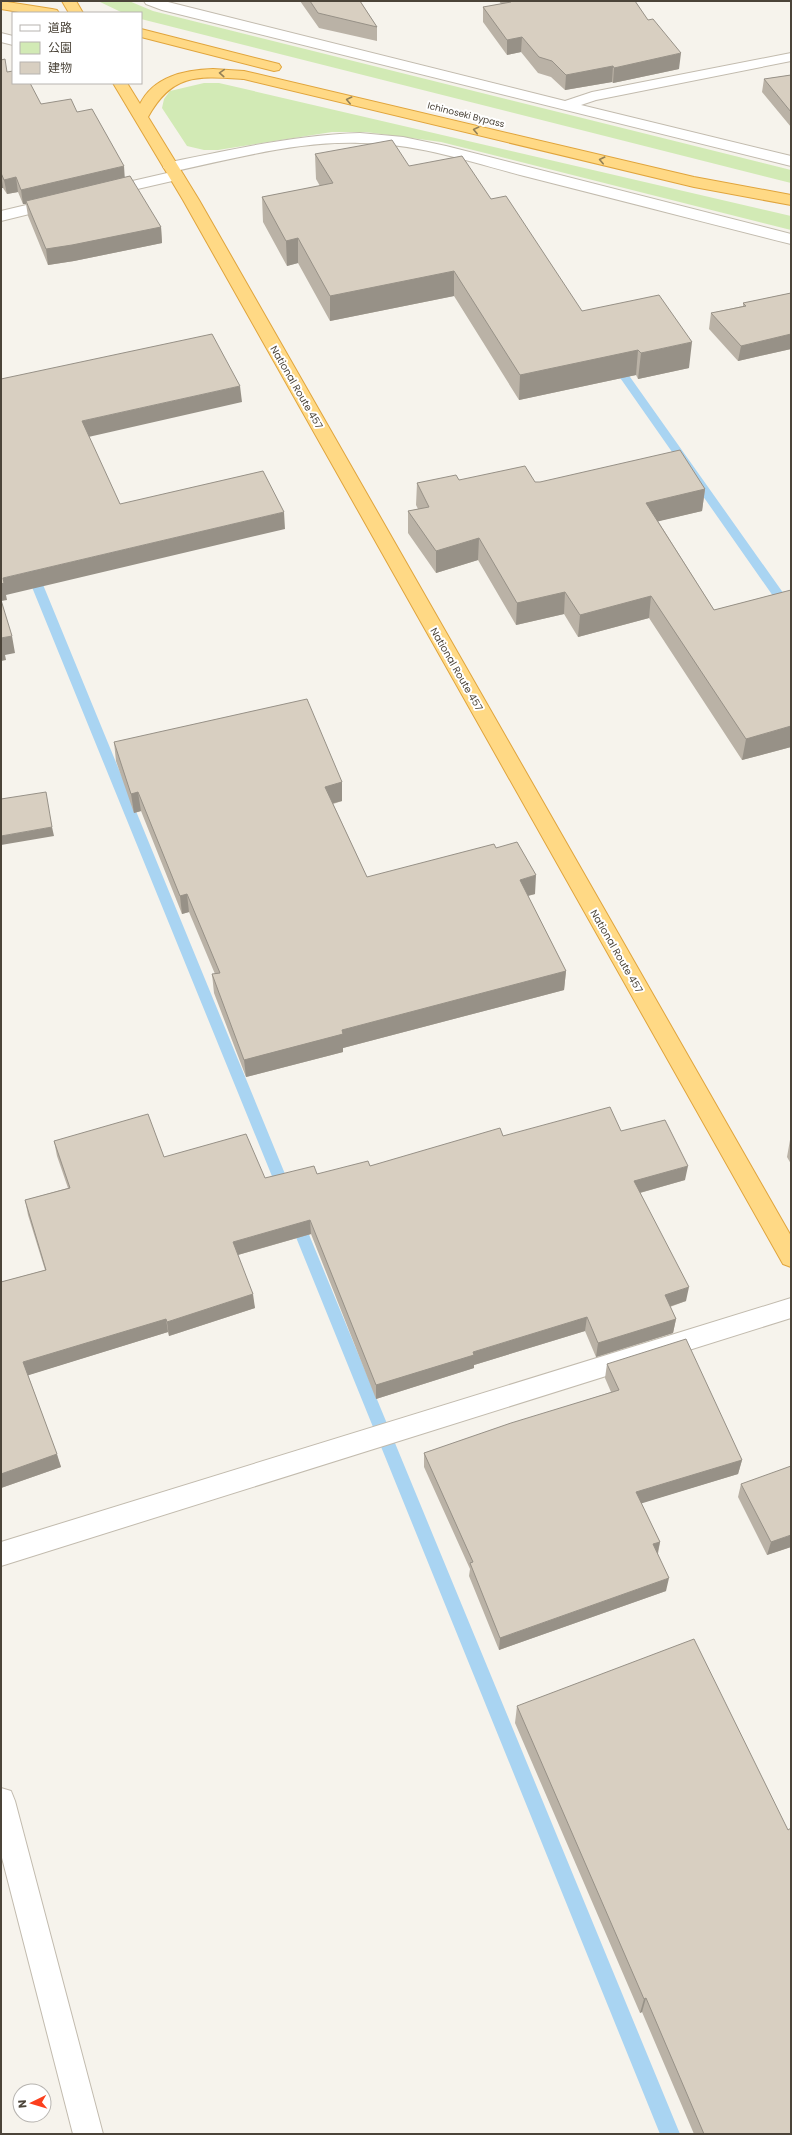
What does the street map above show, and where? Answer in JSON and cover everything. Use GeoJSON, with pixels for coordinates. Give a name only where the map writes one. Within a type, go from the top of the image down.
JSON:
{"type":"FeatureCollection","features":[{"type":"Feature","properties":{"kind":"highway"},"geometry":{"type":"LineString","coordinates":[[26,1],[62,12]]}},
{"type":"Feature","properties":{"kind":"highway"},"geometry":{"type":"LineString","coordinates":[[69,1],[75,12]]}},
{"type":"Feature","properties":{"kind":"highway"},"geometry":{"type":"LineString","coordinates":[[1,5],[46,12]]}},
{"type":"Feature","properties":{"kind":"highway"},"geometry":{"type":"LineString","coordinates":[[142,33],[288,70]]}},
{"type":"Feature","properties":{"kind":"highway"},"geometry":{"type":"LineString","coordinates":[[141,116],[146,103],[152,94],[160,87],[178,78],[218,72],[244,75],[694,182],[791,200]]}},
{"type":"Feature","properties":{"kind":"highway","name":"Ichinoseki Bypass"},"geometry":{"type":"LineString","coordinates":[[311,76],[791,196]]}},
{"type":"Feature","properties":{"kind":"highway","name":"National Route 457"},"geometry":{"type":"LineString","coordinates":[[121,84],[173,172],[192,200],[791,1257]]}},
{"type":"Feature","properties":{"kind":"street"},"geometry":{"type":"LineString","coordinates":[[151,1],[167,7],[791,161]]}},
{"type":"Feature","properties":{"kind":"street"},"geometry":{"type":"LineString","coordinates":[[1,37],[12,41]]}},
{"type":"Feature","properties":{"kind":"street"},"geometry":{"type":"LineString","coordinates":[[567,105],[600,95],[791,56]]}},
{"type":"Feature","properties":{"kind":"street"},"geometry":{"type":"LineString","coordinates":[[92,194],[173,172],[295,144],[330,139],[360,138],[400,143],[461,155],[791,238]]}},
{"type":"Feature","properties":{"kind":"street"},"geometry":{"type":"LineString","coordinates":[[1,216],[70,200]]}},
{"type":"Feature","properties":{"kind":"street"},"geometry":{"type":"LineString","coordinates":[[1,1554],[791,1308]]}},
{"type":"Feature","properties":{"kind":"street"},"geometry":{"type":"LineString","coordinates":[[1,1801],[88,2134]]}},
{"type":"Feature","properties":{"kind":"green space"},"geometry":{"type":"Polygon","coordinates":[[[98,1],[129,1],[153,11],[791,170],[791,183],[142,19],[142,12],[121,12],[98,1]]]}},
{"type":"Feature","properties":{"kind":"green space"},"geometry":{"type":"Polygon","coordinates":[[[204,83],[219,83],[791,216],[791,230],[441,142],[366,132],[332,132],[218,150],[204,150],[187,146],[162,108],[164,99],[170,91],[204,83]]]}},
{"type":"Feature","properties":{"kind":"building"},"geometry":{"type":"Polygon","coordinates":[[[310,1],[360,1],[377,27],[318,13],[310,1]]]}},
{"type":"Feature","properties":{"kind":"building"},"geometry":{"type":"Polygon","coordinates":[[[511,1],[635,1],[648,20],[653,19],[681,53],[614,68],[613,66],[566,75],[552,61],[539,57],[522,37],[507,40],[483,7],[511,1]]]}},
{"type":"Feature","properties":{"kind":"building"},"geometry":{"type":"Polygon","coordinates":[[[5,59],[7,72],[12,71],[12,84],[31,84],[41,104],[71,99],[77,112],[92,109],[124,166],[21,190],[16,177],[4,180],[1,173],[1,60],[5,59]]]}},
{"type":"Feature","properties":{"kind":"building"},"geometry":{"type":"Polygon","coordinates":[[[791,75],[791,112],[764,79],[791,75]]]}},
{"type":"Feature","properties":{"kind":"building"},"geometry":{"type":"Polygon","coordinates":[[[392,140],[409,166],[462,156],[491,199],[506,196],[582,311],[659,295],[692,342],[641,353],[638,350],[520,375],[454,271],[330,296],[298,238],[286,241],[262,197],[333,183],[315,154],[392,140]]]}},
{"type":"Feature","properties":{"kind":"building"},"geometry":{"type":"Polygon","coordinates":[[[130,176],[161,227],[46,249],[26,201],[130,176]]]}},
{"type":"Feature","properties":{"kind":"building"},"geometry":{"type":"Polygon","coordinates":[[[791,293],[791,334],[741,346],[711,313],[746,306],[743,303],[791,293]]]}},
{"type":"Feature","properties":{"kind":"building"},"geometry":{"type":"Polygon","coordinates":[[[212,334],[240,386],[82,421],[120,504],[263,471],[284,512],[3,578],[4,583],[1,584],[1,379],[212,334]]]}},
{"type":"Feature","properties":{"kind":"building"},"geometry":{"type":"Polygon","coordinates":[[[680,450],[705,489],[646,503],[714,610],[791,590],[791,726],[746,739],[651,596],[580,615],[565,592],[517,603],[479,538],[436,551],[408,511],[429,507],[417,483],[456,475],[459,480],[525,466],[535,482],[540,482],[680,450]]]}},
{"type":"Feature","properties":{"kind":"building"},"geometry":{"type":"Polygon","coordinates":[[[1,600],[12,636],[1,638],[1,600]]]}},
{"type":"Feature","properties":{"kind":"building"},"geometry":{"type":"Polygon","coordinates":[[[307,699],[342,782],[325,787],[367,877],[494,844],[496,848],[517,842],[536,875],[520,880],[566,971],[342,1030],[343,1034],[244,1060],[212,974],[220,973],[187,894],[180,896],[138,792],[131,794],[114,742],[307,699]]]}},
{"type":"Feature","properties":{"kind":"building"},"geometry":{"type":"Polygon","coordinates":[[[46,792],[52,827],[1,836],[1,799],[46,792]]]}},
{"type":"Feature","properties":{"kind":"building"},"geometry":{"type":"Polygon","coordinates":[[[610,1107],[621,1131],[665,1120],[688,1166],[634,1181],[689,1287],[665,1295],[676,1319],[598,1343],[587,1317],[473,1352],[474,1355],[376,1385],[310,1220],[233,1242],[253,1294],[167,1322],[166,1319],[23,1362],[57,1454],[1,1474],[1,1282],[46,1270],[25,1200],[70,1188],[54,1141],[148,1114],[164,1157],[246,1134],[265,1178],[314,1166],[317,1174],[368,1161],[370,1166],[500,1128],[503,1136],[610,1107]]]}},
{"type":"Feature","properties":{"kind":"building"},"geometry":{"type":"Polygon","coordinates":[[[686,1339],[742,1460],[636,1492],[660,1542],[653,1544],[669,1578],[500,1638],[470,1563],[473,1562],[424,1453],[511,1423],[619,1390],[607,1364],[686,1339]]]}},
{"type":"Feature","properties":{"kind":"building"},"geometry":{"type":"Polygon","coordinates":[[[791,1466],[791,1535],[771,1542],[741,1484],[791,1466]]]}},
{"type":"Feature","properties":{"kind":"building"},"geometry":{"type":"Polygon","coordinates":[[[694,1639],[788,1830],[791,1828],[791,2134],[704,2134],[646,1998],[644,1999],[517,1706],[694,1639]]]}},
{"type":"Feature","properties":{"kind":"waterway"},"geometry":{"type":"LineString","coordinates":[[614,362],[791,613]]}},
{"type":"Feature","properties":{"kind":"waterway"},"geometry":{"type":"LineString","coordinates":[[31,570],[285,1191]]}},
{"type":"Feature","properties":{"kind":"waterway"},"geometry":{"type":"LineString","coordinates":[[296,1220],[670,2134]]}}]}
